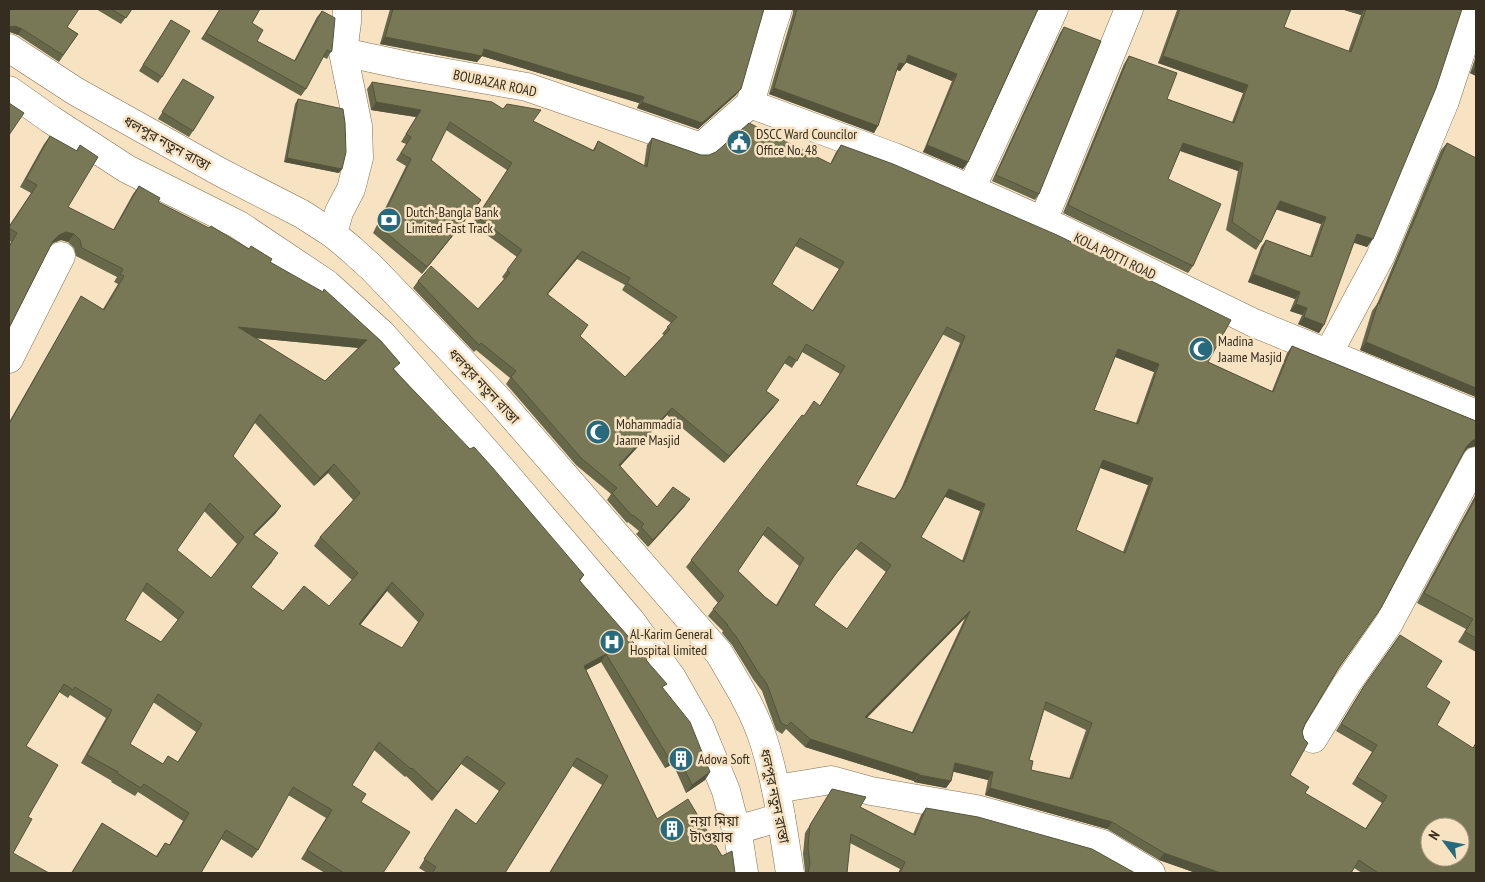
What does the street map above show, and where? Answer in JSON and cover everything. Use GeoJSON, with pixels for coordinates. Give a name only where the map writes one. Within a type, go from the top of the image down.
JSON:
{"type":"FeatureCollection","features":[{"type":"Feature","properties":{"kind":"street"},"geometry":{"type":"LineString","coordinates":[[333,234],[339,212],[351,189],[359,158],[358,126],[343,52],[348,9]]}},
{"type":"Feature","properties":{"kind":"street"},"geometry":{"type":"LineString","coordinates":[[750,104],[770,30],[778,9]]}},
{"type":"Feature","properties":{"kind":"street"},"geometry":{"type":"LineString","coordinates":[[971,189],[1054,9]]}},
{"type":"Feature","properties":{"kind":"street"},"geometry":{"type":"LineString","coordinates":[[1043,221],[1129,9]]}},
{"type":"Feature","properties":{"kind":"street"},"geometry":{"type":"LineString","coordinates":[[1328,354],[1380,257],[1445,101],[1475,9]]}},
{"type":"Feature","properties":{"kind":"street","name":"ধলপুর নতুন রাস্তা"},"geometry":{"type":"LineString","coordinates":[[9,48],[84,96],[220,172],[302,214],[333,234],[372,268],[495,396],[719,653],[748,702],[764,741],[776,789],[790,873]]}},
{"type":"Feature","properties":{"kind":"street","name":"BOUBAZAR ROAD"},"geometry":{"type":"LineString","coordinates":[[343,52],[408,66],[528,87],[701,147],[750,104]]}},
{"type":"Feature","properties":{"kind":"street"},"geometry":{"type":"LineString","coordinates":[[9,90],[50,120],[127,169],[239,225],[327,284],[382,334],[498,465],[636,628],[672,678],[700,727],[726,791],[744,873]]}},
{"type":"Feature","properties":{"kind":"street","name":"KOLA POTTI ROAD"},"geometry":{"type":"LineString","coordinates":[[750,104],[894,157],[971,189],[1043,221],[1254,324],[1476,414]]}},
{"type":"Feature","properties":{"kind":"street"},"geometry":{"type":"LineString","coordinates":[[9,359],[62,256]]}},
{"type":"Feature","properties":{"kind":"street"},"geometry":{"type":"LineString","coordinates":[[1313,739],[1346,684],[1388,623],[1476,461]]}},
{"type":"Feature","properties":{"kind":"street"},"geometry":{"type":"LineString","coordinates":[[776,789],[830,780],[871,791],[976,809],[1102,844],[1151,873]]}},
{"type":"Feature","properties":{"kind":"street"},"geometry":{"type":"LineString","coordinates":[[736,830],[781,817]]}},
{"type":"Feature","properties":{"kind":"building"},"geometry":{"type":"Polygon","coordinates":[[[9,9],[79,9],[67,27],[78,34],[63,55],[22,29],[15,26],[9,27],[9,9]]]}},
{"type":"Feature","properties":{"kind":"building"},"geometry":{"type":"Polygon","coordinates":[[[111,9],[132,9],[126,18],[111,9]]]}},
{"type":"Feature","properties":{"kind":"building"},"geometry":{"type":"Polygon","coordinates":[[[220,9],[260,9],[252,23],[263,30],[257,41],[295,61],[322,11],[335,18],[332,50],[331,52],[327,50],[306,89],[206,33],[220,9]]]}},
{"type":"Feature","properties":{"kind":"building"},"geometry":{"type":"Polygon","coordinates":[[[393,9],[764,9],[741,89],[702,123],[642,102],[644,97],[484,49],[482,56],[385,37],[393,9]]]}},
{"type":"Feature","properties":{"kind":"building"},"geometry":{"type":"Polygon","coordinates":[[[797,9],[1038,9],[968,162],[927,145],[957,74],[908,55],[905,64],[899,63],[878,126],[774,88],[797,9]]]}},
{"type":"Feature","properties":{"kind":"building"},"geometry":{"type":"Polygon","coordinates":[[[1180,9],[1291,9],[1284,27],[1351,52],[1366,9],[1462,9],[1436,88],[1373,239],[1357,234],[1324,325],[1304,317],[1307,308],[1296,304],[1300,292],[1253,274],[1266,240],[1312,257],[1326,217],[1280,201],[1261,242],[1232,222],[1243,163],[1183,143],[1168,179],[1221,204],[1193,266],[1068,205],[1129,56],[1177,73],[1167,99],[1234,123],[1248,85],[1163,56],[1180,9]]]}},
{"type":"Feature","properties":{"kind":"building"},"geometry":{"type":"Polygon","coordinates":[[[171,20],[190,31],[162,77],[143,65],[171,20]]]}},
{"type":"Feature","properties":{"kind":"building"},"geometry":{"type":"Polygon","coordinates":[[[1064,27],[1101,41],[1039,194],[996,175],[1064,27]]]}},
{"type":"Feature","properties":{"kind":"building"},"geometry":{"type":"Polygon","coordinates":[[[183,79],[214,97],[193,131],[162,112],[183,79]]]}},
{"type":"Feature","properties":{"kind":"building"},"geometry":{"type":"Polygon","coordinates":[[[372,82],[492,102],[503,109],[507,104],[541,110],[533,121],[594,151],[598,141],[647,167],[652,138],[701,155],[709,155],[716,152],[749,123],[831,164],[841,145],[893,164],[1057,235],[1231,320],[1208,362],[1273,392],[1292,346],[1476,421],[1476,440],[1473,440],[1467,446],[1381,608],[1338,669],[1305,724],[1302,732],[1304,739],[1308,743],[1290,775],[1309,787],[1305,793],[1366,829],[1387,796],[1357,777],[1377,745],[1341,724],[1364,686],[1400,635],[1442,661],[1426,687],[1450,702],[1437,725],[1473,748],[1476,743],[1476,873],[1378,873],[1359,860],[1351,873],[1221,873],[1164,853],[1112,822],[990,788],[993,772],[955,763],[951,781],[919,775],[810,739],[791,722],[787,726],[781,723],[767,684],[728,625],[713,609],[724,596],[691,560],[802,415],[804,416],[814,401],[820,406],[845,366],[806,344],[797,361],[789,356],[766,391],[779,400],[729,456],[672,408],[619,465],[657,507],[673,487],[690,499],[653,540],[641,527],[644,524],[632,516],[612,493],[617,488],[581,458],[511,377],[516,371],[481,343],[479,345],[418,281],[431,266],[478,309],[510,273],[507,270],[522,250],[477,217],[512,163],[450,122],[431,160],[481,200],[427,267],[378,226],[411,159],[401,153],[411,137],[406,134],[421,110],[376,102],[372,82]],[[800,238],[772,284],[813,311],[844,262],[800,238]],[[582,251],[547,294],[588,325],[580,336],[625,377],[670,329],[667,327],[677,317],[627,283],[630,278],[582,251]],[[947,327],[856,485],[895,499],[906,482],[965,336],[947,327]],[[1118,349],[1094,410],[1138,424],[1159,364],[1118,349]],[[1103,460],[1076,530],[1125,553],[1153,478],[1103,460]],[[949,489],[921,537],[964,562],[985,504],[949,489]],[[768,527],[738,571],[777,606],[804,558],[768,527]],[[861,542],[814,605],[847,629],[891,565],[861,542]],[[970,611],[865,717],[913,733],[970,611]],[[1046,702],[1029,760],[1033,761],[1031,770],[1072,779],[1092,723],[1046,702]]]}},
{"type":"Feature","properties":{"kind":"building"},"geometry":{"type":"Polygon","coordinates":[[[298,99],[343,109],[346,152],[342,169],[287,158],[298,99]]]}},
{"type":"Feature","properties":{"kind":"building"},"geometry":{"type":"Polygon","coordinates":[[[9,103],[24,113],[9,135],[9,103]]]}},
{"type":"Feature","properties":{"kind":"building"},"geometry":{"type":"Polygon","coordinates":[[[50,136],[77,151],[80,145],[98,157],[68,207],[114,230],[139,186],[160,198],[158,202],[209,228],[211,226],[249,249],[251,246],[272,259],[270,262],[323,292],[324,289],[381,341],[400,363],[393,369],[470,449],[474,447],[492,467],[584,575],[579,580],[648,659],[646,660],[667,684],[662,687],[690,722],[710,772],[692,785],[678,756],[670,760],[606,654],[584,666],[657,819],[688,799],[722,856],[732,851],[735,873],[550,873],[608,776],[577,758],[505,873],[432,873],[436,867],[424,859],[456,809],[476,824],[505,783],[467,756],[438,792],[379,742],[352,785],[366,794],[361,802],[410,832],[383,873],[344,873],[307,850],[332,810],[293,787],[258,850],[226,830],[201,873],[72,873],[102,823],[157,857],[165,843],[170,845],[189,813],[144,784],[141,788],[118,772],[87,755],[112,710],[75,687],[73,690],[64,684],[26,746],[58,765],[28,817],[32,819],[13,853],[49,873],[9,873],[9,424],[81,296],[104,310],[124,276],[120,274],[123,269],[82,248],[80,240],[74,234],[66,232],[59,235],[53,241],[9,328],[9,247],[17,233],[9,227],[37,185],[26,179],[50,136]],[[238,327],[325,381],[367,340],[238,327]],[[260,414],[233,456],[281,506],[253,534],[278,553],[251,587],[283,611],[304,586],[329,606],[358,573],[320,537],[360,493],[334,464],[320,478],[260,414]],[[210,503],[177,550],[211,578],[244,537],[210,503]],[[392,582],[359,624],[402,648],[424,614],[392,582]],[[147,583],[125,620],[161,642],[184,612],[147,583]],[[158,694],[130,744],[163,764],[168,756],[178,762],[202,724],[158,694]]]}},
{"type":"Feature","properties":{"kind":"building"},"geometry":{"type":"Polygon","coordinates":[[[1447,143],[1476,158],[1476,388],[1366,342],[1378,303],[1447,143]]]}},
{"type":"Feature","properties":{"kind":"building"},"geometry":{"type":"Polygon","coordinates":[[[1476,497],[1476,638],[1465,632],[1473,619],[1424,593],[1476,497]]]}},
{"type":"Feature","properties":{"kind":"building"},"geometry":{"type":"Polygon","coordinates":[[[832,789],[866,797],[860,807],[915,835],[926,808],[978,817],[1092,849],[1135,873],[900,873],[905,862],[851,834],[847,873],[808,873],[810,864],[808,847],[810,825],[832,789]]]}},
{"type":"Feature","properties":{"kind":"place","name":"DSCC Ward Councilor Office No. 48"},"geometry":{"type":"Point","coordinates":[739,142]}},
{"type":"Feature","properties":{"kind":"place","name":"Dutch-Bangla Bank Limited Fast Track"},"geometry":{"type":"Point","coordinates":[389,220]}},
{"type":"Feature","properties":{"kind":"place","name":"Madina Jaame Masjid"},"geometry":{"type":"Point","coordinates":[1201,349]}},
{"type":"Feature","properties":{"kind":"place","name":"Mohammadia Jaame Masjid"},"geometry":{"type":"Point","coordinates":[598,432]}},
{"type":"Feature","properties":{"kind":"place","name":"Al-Karim General Hospital limited"},"geometry":{"type":"Point","coordinates":[612,642]}},
{"type":"Feature","properties":{"kind":"place","name":"Adova Soft"},"geometry":{"type":"Point","coordinates":[681,759]}},
{"type":"Feature","properties":{"kind":"place","name":"নয়া মিয়া টাওয়ার"},"geometry":{"type":"Point","coordinates":[672,829]}}]}
